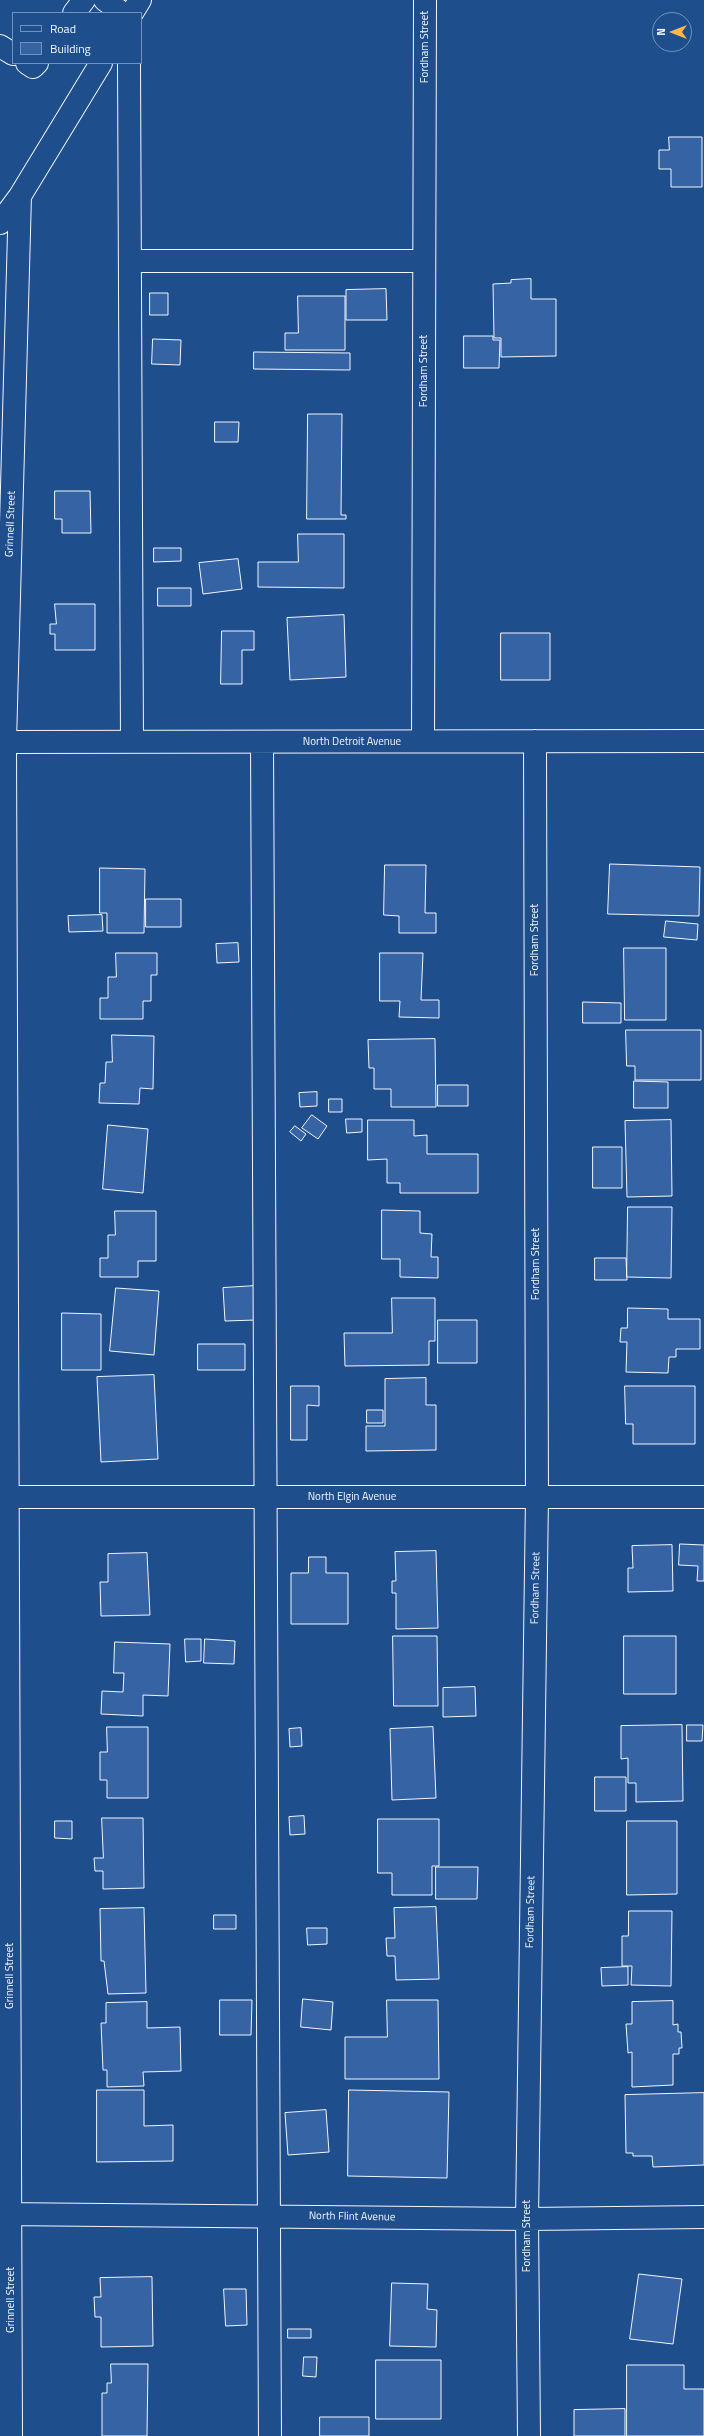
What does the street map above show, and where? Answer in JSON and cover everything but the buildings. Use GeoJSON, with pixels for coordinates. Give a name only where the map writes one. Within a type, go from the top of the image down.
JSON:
{"type":"FeatureCollection","features":[{"type":"Feature","properties":{"kind":"street"},"geometry":{"type":"LineString","coordinates":[[75,12],[84,0]]}},
{"type":"Feature","properties":{"kind":"street"},"geometry":{"type":"LineString","coordinates":[[105,0],[121,12]]}},
{"type":"Feature","properties":{"kind":"street"},"geometry":{"type":"LineString","coordinates":[[133,12],[140,0]]}},
{"type":"Feature","properties":{"kind":"street","name":"Fordham Street"},"geometry":{"type":"LineString","coordinates":[[423,741],[425,0]]}},
{"type":"Feature","properties":{"kind":"street"},"geometry":{"type":"LineString","coordinates":[[0,46],[12,53]]}},
{"type":"Feature","properties":{"kind":"street"},"geometry":{"type":"LineString","coordinates":[[0,224],[20,196],[100,64]]}},
{"type":"Feature","properties":{"kind":"street"},"geometry":{"type":"LineString","coordinates":[[129,64],[132,742]]}},
{"type":"Feature","properties":{"kind":"street","name":"Grinnell Street"},"geometry":{"type":"LineString","coordinates":[[11,2436],[5,2214],[2,742],[20,196]]}},
{"type":"Feature","properties":{"kind":"street"},"geometry":{"type":"LineString","coordinates":[[130,261],[424,261]]}},
{"type":"Feature","properties":{"kind":"street","name":"Fordham Street"},"geometry":{"type":"LineString","coordinates":[[529,2436],[527,2219],[537,1497],[535,741]]}},
{"type":"Feature","properties":{"kind":"street","name":"North Detroit Avenue"},"geometry":{"type":"LineString","coordinates":[[2,742],[704,741]]}},
{"type":"Feature","properties":{"kind":"street"},"geometry":{"type":"LineString","coordinates":[[262,742],[270,2436]]}},
{"type":"Feature","properties":{"kind":"street","name":"North Elgin Avenue"},"geometry":{"type":"LineString","coordinates":[[4,1497],[704,1497]]}},
{"type":"Feature","properties":{"kind":"street","name":"North Flint Avenue"},"geometry":{"type":"LineString","coordinates":[[5,2214],[527,2219],[704,2217]]}}]}
